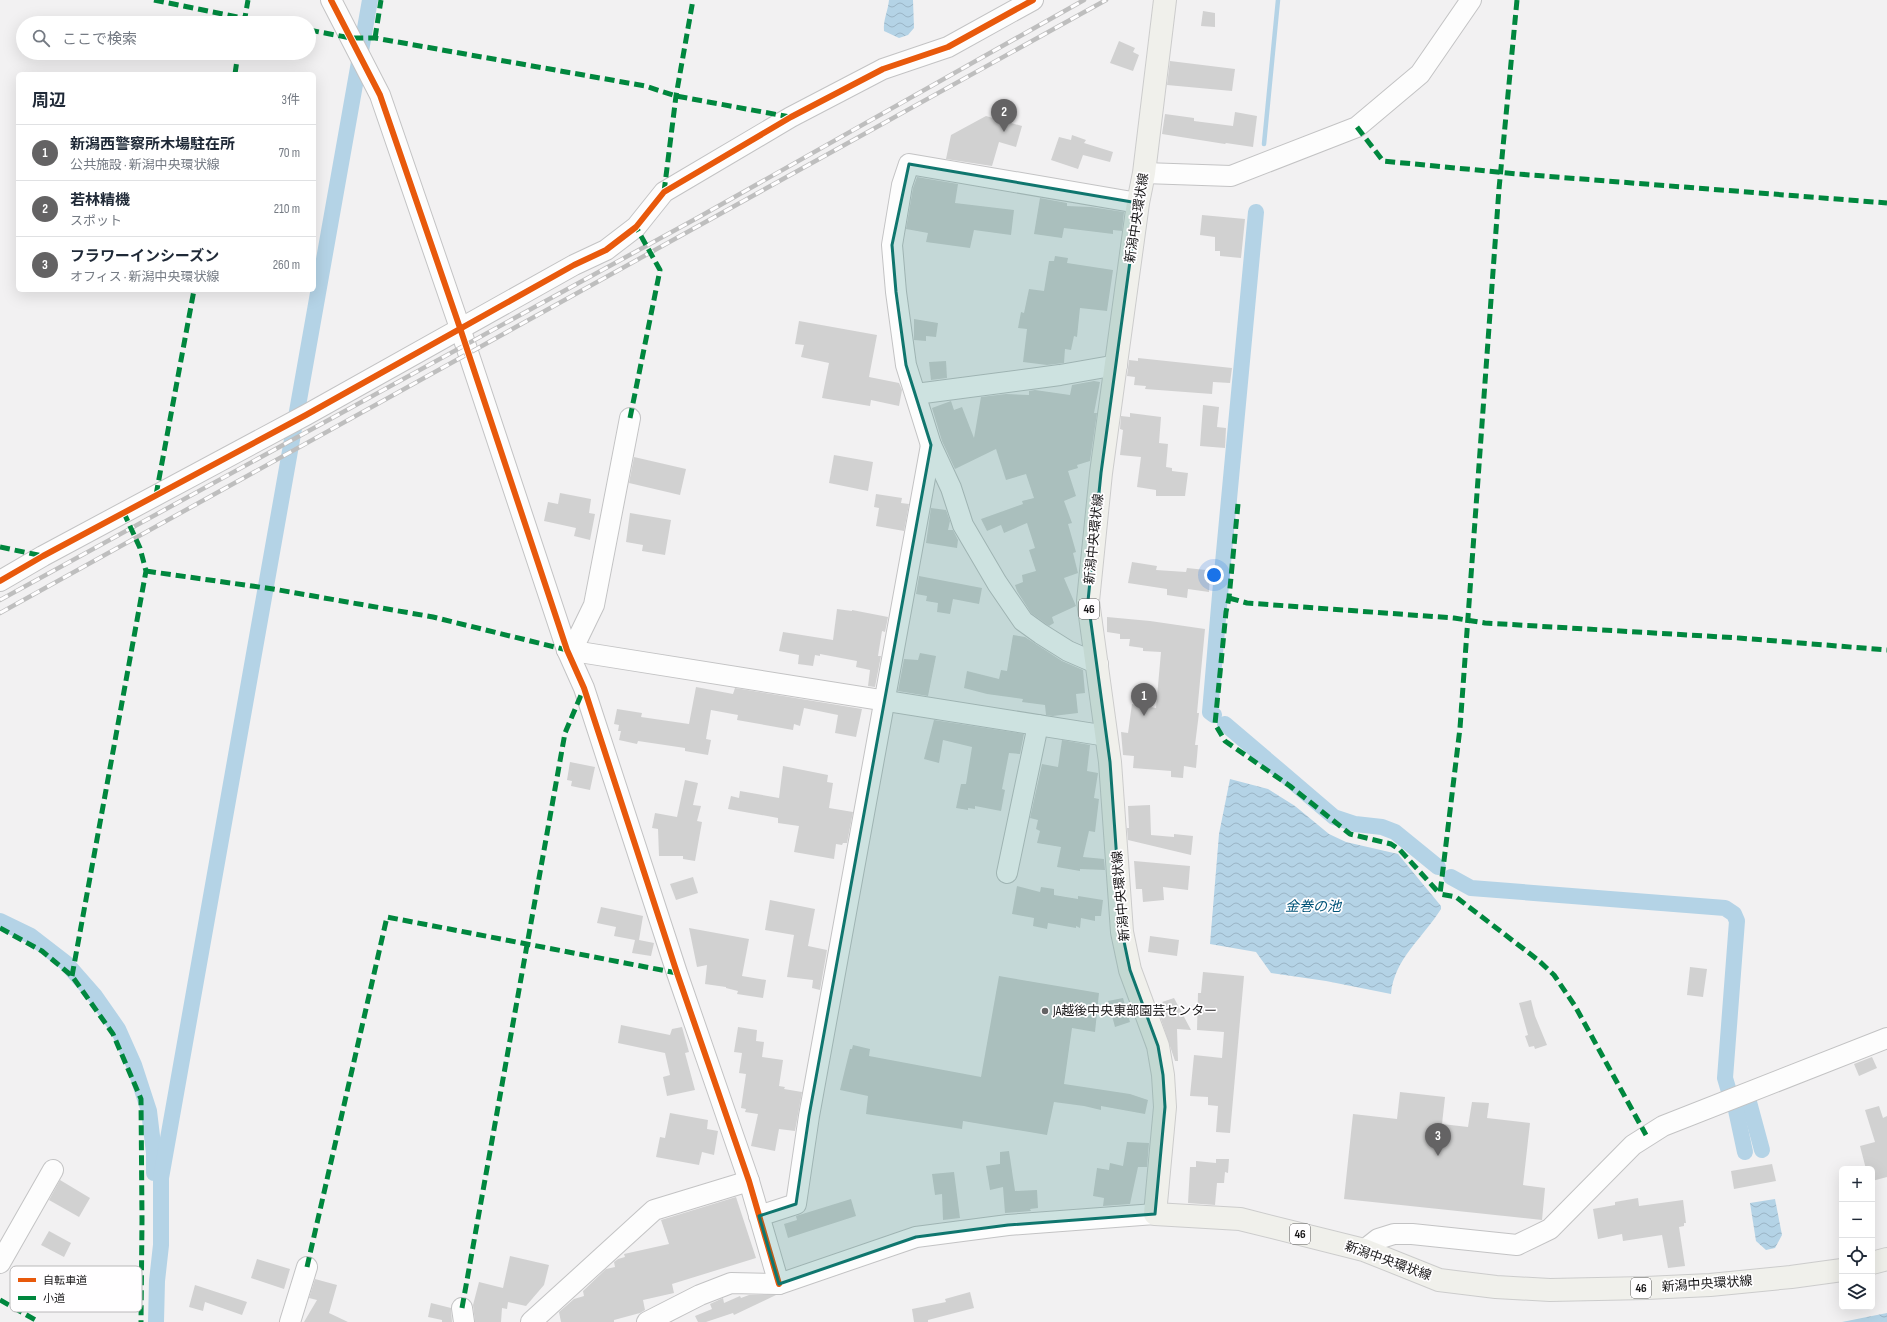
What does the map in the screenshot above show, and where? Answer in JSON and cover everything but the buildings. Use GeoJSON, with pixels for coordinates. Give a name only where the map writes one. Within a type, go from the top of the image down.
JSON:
{"type":"FeatureCollection","features":[{"type":"Feature","properties":{"kind":"main road","name":"新潟中央環状線"},"geometry":{"type":"LineString","coordinates":[[1165,0],[1144,173],[1138,203],[1101,474],[1088,601],[1098,664],[1110,762],[1122,932],[1130,970],[1158,1046],[1162,1075],[1165,1107],[1155,1214],[1240,1219],[1364,1250],[1439,1280],[1496,1287],[1550,1290],[1710,1285],[1839,1270]]}},
{"type":"Feature","properties":{"kind":"main road"},"geometry":{"type":"LineString","coordinates":[[1875,1262],[1887,1259]]}},
{"type":"Feature","properties":{"kind":"street"},"geometry":{"type":"LineString","coordinates":[[332,0],[380,95],[460,328],[567,650],[584,688],[677,973],[749,1181],[779,1284]]}},
{"type":"Feature","properties":{"kind":"street"},"geometry":{"type":"LineString","coordinates":[[0,580],[306,414],[460,328],[606,250],[636,227],[664,192],[791,117],[883,69],[948,47],[1033,0]]}},
{"type":"Feature","properties":{"kind":"street"},"geometry":{"type":"LineString","coordinates":[[1144,173],[1231,176],[1357,127],[1420,74],[1471,0]]}},
{"type":"Feature","properties":{"kind":"street"},"geometry":{"type":"LineString","coordinates":[[1098,664],[1068,651],[1023,621],[997,583],[963,525],[951,488],[931,445],[906,365],[896,292],[892,245],[902,184],[909,164],[1138,203]]}},
{"type":"Feature","properties":{"kind":"street"},"geometry":{"type":"LineString","coordinates":[[916,394],[1060,375],[1117,365]]}},
{"type":"Feature","properties":{"kind":"street"},"geometry":{"type":"LineString","coordinates":[[567,650],[577,640],[594,605],[630,418]]}},
{"type":"Feature","properties":{"kind":"street"},"geometry":{"type":"LineString","coordinates":[[759,1216],[796,1204],[810,1116],[931,445]]}},
{"type":"Feature","properties":{"kind":"street"},"geometry":{"type":"LineString","coordinates":[[567,650],[1107,736]]}},
{"type":"Feature","properties":{"kind":"street"},"geometry":{"type":"LineString","coordinates":[[1007,873],[1038,725]]}},
{"type":"Feature","properties":{"kind":"street"},"geometry":{"type":"LineString","coordinates":[[1364,1250],[1378,1239],[1400,1234],[1517,1245],[1550,1229],[1633,1145],[1663,1126],[1887,1038]]}},
{"type":"Feature","properties":{"kind":"street"},"geometry":{"type":"LineString","coordinates":[[0,1263],[53,1170]]}},
{"type":"Feature","properties":{"kind":"street"},"geometry":{"type":"LineString","coordinates":[[531,1322],[654,1210],[749,1181]]}},
{"type":"Feature","properties":{"kind":"street"},"geometry":{"type":"LineString","coordinates":[[647,1322],[700,1295],[731,1284],[779,1284],[916,1236],[1008,1225],[1155,1214]]}},
{"type":"Feature","properties":{"kind":"street"},"geometry":{"type":"LineString","coordinates":[[290,1322],[307,1267]]}},
{"type":"Feature","properties":{"kind":"highlighted area"},"geometry":{"type":"Polygon","coordinates":[[[909,164],[1138,203],[1101,473],[1088,601],[1110,762],[1122,932],[1130,970],[1158,1046],[1163,1075],[1165,1107],[1155,1214],[1008,1225],[916,1237],[779,1284],[759,1216],[796,1204],[809,1116],[931,445],[906,365],[896,292],[892,245],[909,164]]]}},
{"type":"Feature","properties":{"kind":"water"},"geometry":{"type":"Polygon","coordinates":[[[889,0],[913,0],[914,28],[908,35],[899,38],[884,31],[884,23],[889,0]]]}},
{"type":"Feature","properties":{"kind":"water","name":"金巻の池"},"geometry":{"type":"Polygon","coordinates":[[[1230,779],[1268,789],[1295,806],[1329,834],[1346,842],[1398,854],[1441,906],[1441,909],[1434,920],[1403,959],[1393,981],[1391,994],[1326,981],[1271,973],[1256,952],[1210,944],[1219,834],[1230,779]]]}},
{"type":"Feature","properties":{"kind":"water"},"geometry":{"type":"Polygon","coordinates":[[[1775,1199],[1782,1235],[1775,1248],[1766,1250],[1756,1241],[1750,1203],[1775,1199]]]}},
{"type":"Feature","properties":{"kind":"water"},"geometry":{"type":"Polygon","coordinates":[[[1887,1313],[1887,1322],[1842,1322],[1887,1313]]]}},
{"type":"Feature","properties":{"kind":"waterway"},"geometry":{"type":"LineString","coordinates":[[156,1322],[157,1281],[161,1245],[161,1178],[370,0]]}},
{"type":"Feature","properties":{"kind":"waterway"},"geometry":{"type":"LineString","coordinates":[[1264,144],[1278,0]]}},
{"type":"Feature","properties":{"kind":"waterway"},"geometry":{"type":"LineString","coordinates":[[1214,715],[1210,712],[1256,212]]}},
{"type":"Feature","properties":{"kind":"waterway"},"geometry":{"type":"LineString","coordinates":[[1225,724],[1334,817],[1355,824],[1382,827],[1395,832],[1438,867]]}},
{"type":"Feature","properties":{"kind":"waterway"},"geometry":{"type":"LineString","coordinates":[[1451,877],[1471,888],[1725,908],[1734,914],[1737,921],[1725,1078],[1730,1095]]}},
{"type":"Feature","properties":{"kind":"waterway"},"geometry":{"type":"LineString","coordinates":[[0,921],[31,936],[66,963],[95,996],[118,1029],[134,1065],[149,1111],[154,1153],[154,1173]]}},
{"type":"Feature","properties":{"kind":"waterway"},"geometry":{"type":"LineString","coordinates":[[1749,1102],[1762,1150]]}},
{"type":"Feature","properties":{"kind":"waterway"},"geometry":{"type":"LineString","coordinates":[[1736,1110],[1745,1152]]}},
{"type":"Feature","properties":{"kind":"railway"},"geometry":{"type":"LineString","coordinates":[[0,600],[699,217],[1084,0]]}},
{"type":"Feature","properties":{"kind":"railway"},"geometry":{"type":"LineString","coordinates":[[0,613],[1106,0]]}},
{"type":"Feature","properties":{"kind":"marked path"},"geometry":{"type":"LineString","coordinates":[[154,0],[233,16]]}},
{"type":"Feature","properties":{"kind":"marked path"},"geometry":{"type":"LineString","coordinates":[[245,16],[248,0]]}},
{"type":"Feature","properties":{"kind":"marked path"},"geometry":{"type":"LineString","coordinates":[[375,38],[381,0]]}},
{"type":"Feature","properties":{"kind":"marked path"},"geometry":{"type":"LineString","coordinates":[[664,192],[676,96],[693,0]]}},
{"type":"Feature","properties":{"kind":"marked path"},"geometry":{"type":"LineString","coordinates":[[1517,0],[1499,189],[1460,728],[1440,894],[1456,897],[1538,960],[1554,975],[1575,1006],[1646,1135]]}},
{"type":"Feature","properties":{"kind":"marked path"},"geometry":{"type":"LineString","coordinates":[[316,31],[351,38],[375,38],[645,86],[676,96],[790,117]]}},
{"type":"Feature","properties":{"kind":"marked path"},"geometry":{"type":"LineString","coordinates":[[235,72],[237,60]]}},
{"type":"Feature","properties":{"kind":"marked path"},"geometry":{"type":"LineString","coordinates":[[1357,127],[1383,161],[1518,174],[1887,203]]}},
{"type":"Feature","properties":{"kind":"marked path"},"geometry":{"type":"LineString","coordinates":[[630,418],[660,270],[636,227]]}},
{"type":"Feature","properties":{"kind":"marked path"},"geometry":{"type":"LineString","coordinates":[[156,495],[194,292]]}},
{"type":"Feature","properties":{"kind":"marked path"},"geometry":{"type":"LineString","coordinates":[[1238,504],[1215,724],[1225,741],[1290,786],[1350,834],[1391,844],[1400,850],[1440,894]]}},
{"type":"Feature","properties":{"kind":"marked path"},"geometry":{"type":"LineString","coordinates":[[72,976],[146,571],[140,548],[124,513]]}},
{"type":"Feature","properties":{"kind":"marked path"},"geometry":{"type":"LineString","coordinates":[[0,547],[43,556]]}},
{"type":"Feature","properties":{"kind":"marked path"},"geometry":{"type":"LineString","coordinates":[[146,571],[273,589],[433,617],[567,650]]}},
{"type":"Feature","properties":{"kind":"marked path"},"geometry":{"type":"LineString","coordinates":[[1229,598],[1247,603],[1454,618],[1485,623],[1739,638],[1887,650]]}},
{"type":"Feature","properties":{"kind":"marked path"},"geometry":{"type":"LineString","coordinates":[[462,1308],[565,733],[584,688]]}},
{"type":"Feature","properties":{"kind":"marked path"},"geometry":{"type":"LineString","coordinates":[[307,1267],[387,917],[677,973]]}},
{"type":"Feature","properties":{"kind":"marked path"},"geometry":{"type":"LineString","coordinates":[[0,928],[42,951],[72,976],[113,1034],[141,1099],[142,1266]]}},
{"type":"Feature","properties":{"kind":"marked path"},"geometry":{"type":"LineString","coordinates":[[0,1300],[10,1306]]}},
{"type":"Feature","properties":{"kind":"marked path"},"geometry":{"type":"LineString","coordinates":[[21,1312],[39,1322]]}},
{"type":"Feature","properties":{"kind":"marked path"},"geometry":{"type":"LineString","coordinates":[[141,1312],[141,1322]]}},
{"type":"Feature","properties":{"kind":"cycle path"},"geometry":{"type":"LineString","coordinates":[[331,0],[380,95],[460,328],[567,650],[584,688],[677,973],[749,1181],[779,1284]]}},
{"type":"Feature","properties":{"kind":"cycle path"},"geometry":{"type":"LineString","coordinates":[[0,581],[43,556],[306,415],[574,265],[606,250],[636,227],[664,192],[791,117],[883,69],[948,47],[1033,0]]}},
{"type":"Feature","properties":{"kind":"place","name":"若林精機"},"geometry":{"type":"Point","coordinates":[1004,132]}},
{"type":"Feature","properties":{"kind":"place","name":"新潟西警察所木場駐在所"},"geometry":{"type":"Point","coordinates":[1144,716]}},
{"type":"Feature","properties":{"kind":"place","name":"JA越後中央東部園芸センター"},"geometry":{"type":"Point","coordinates":[1045,1011]}},
{"type":"Feature","properties":{"kind":"place","name":"フラワーインシーズン"},"geometry":{"type":"Point","coordinates":[1438,1156]}}]}
